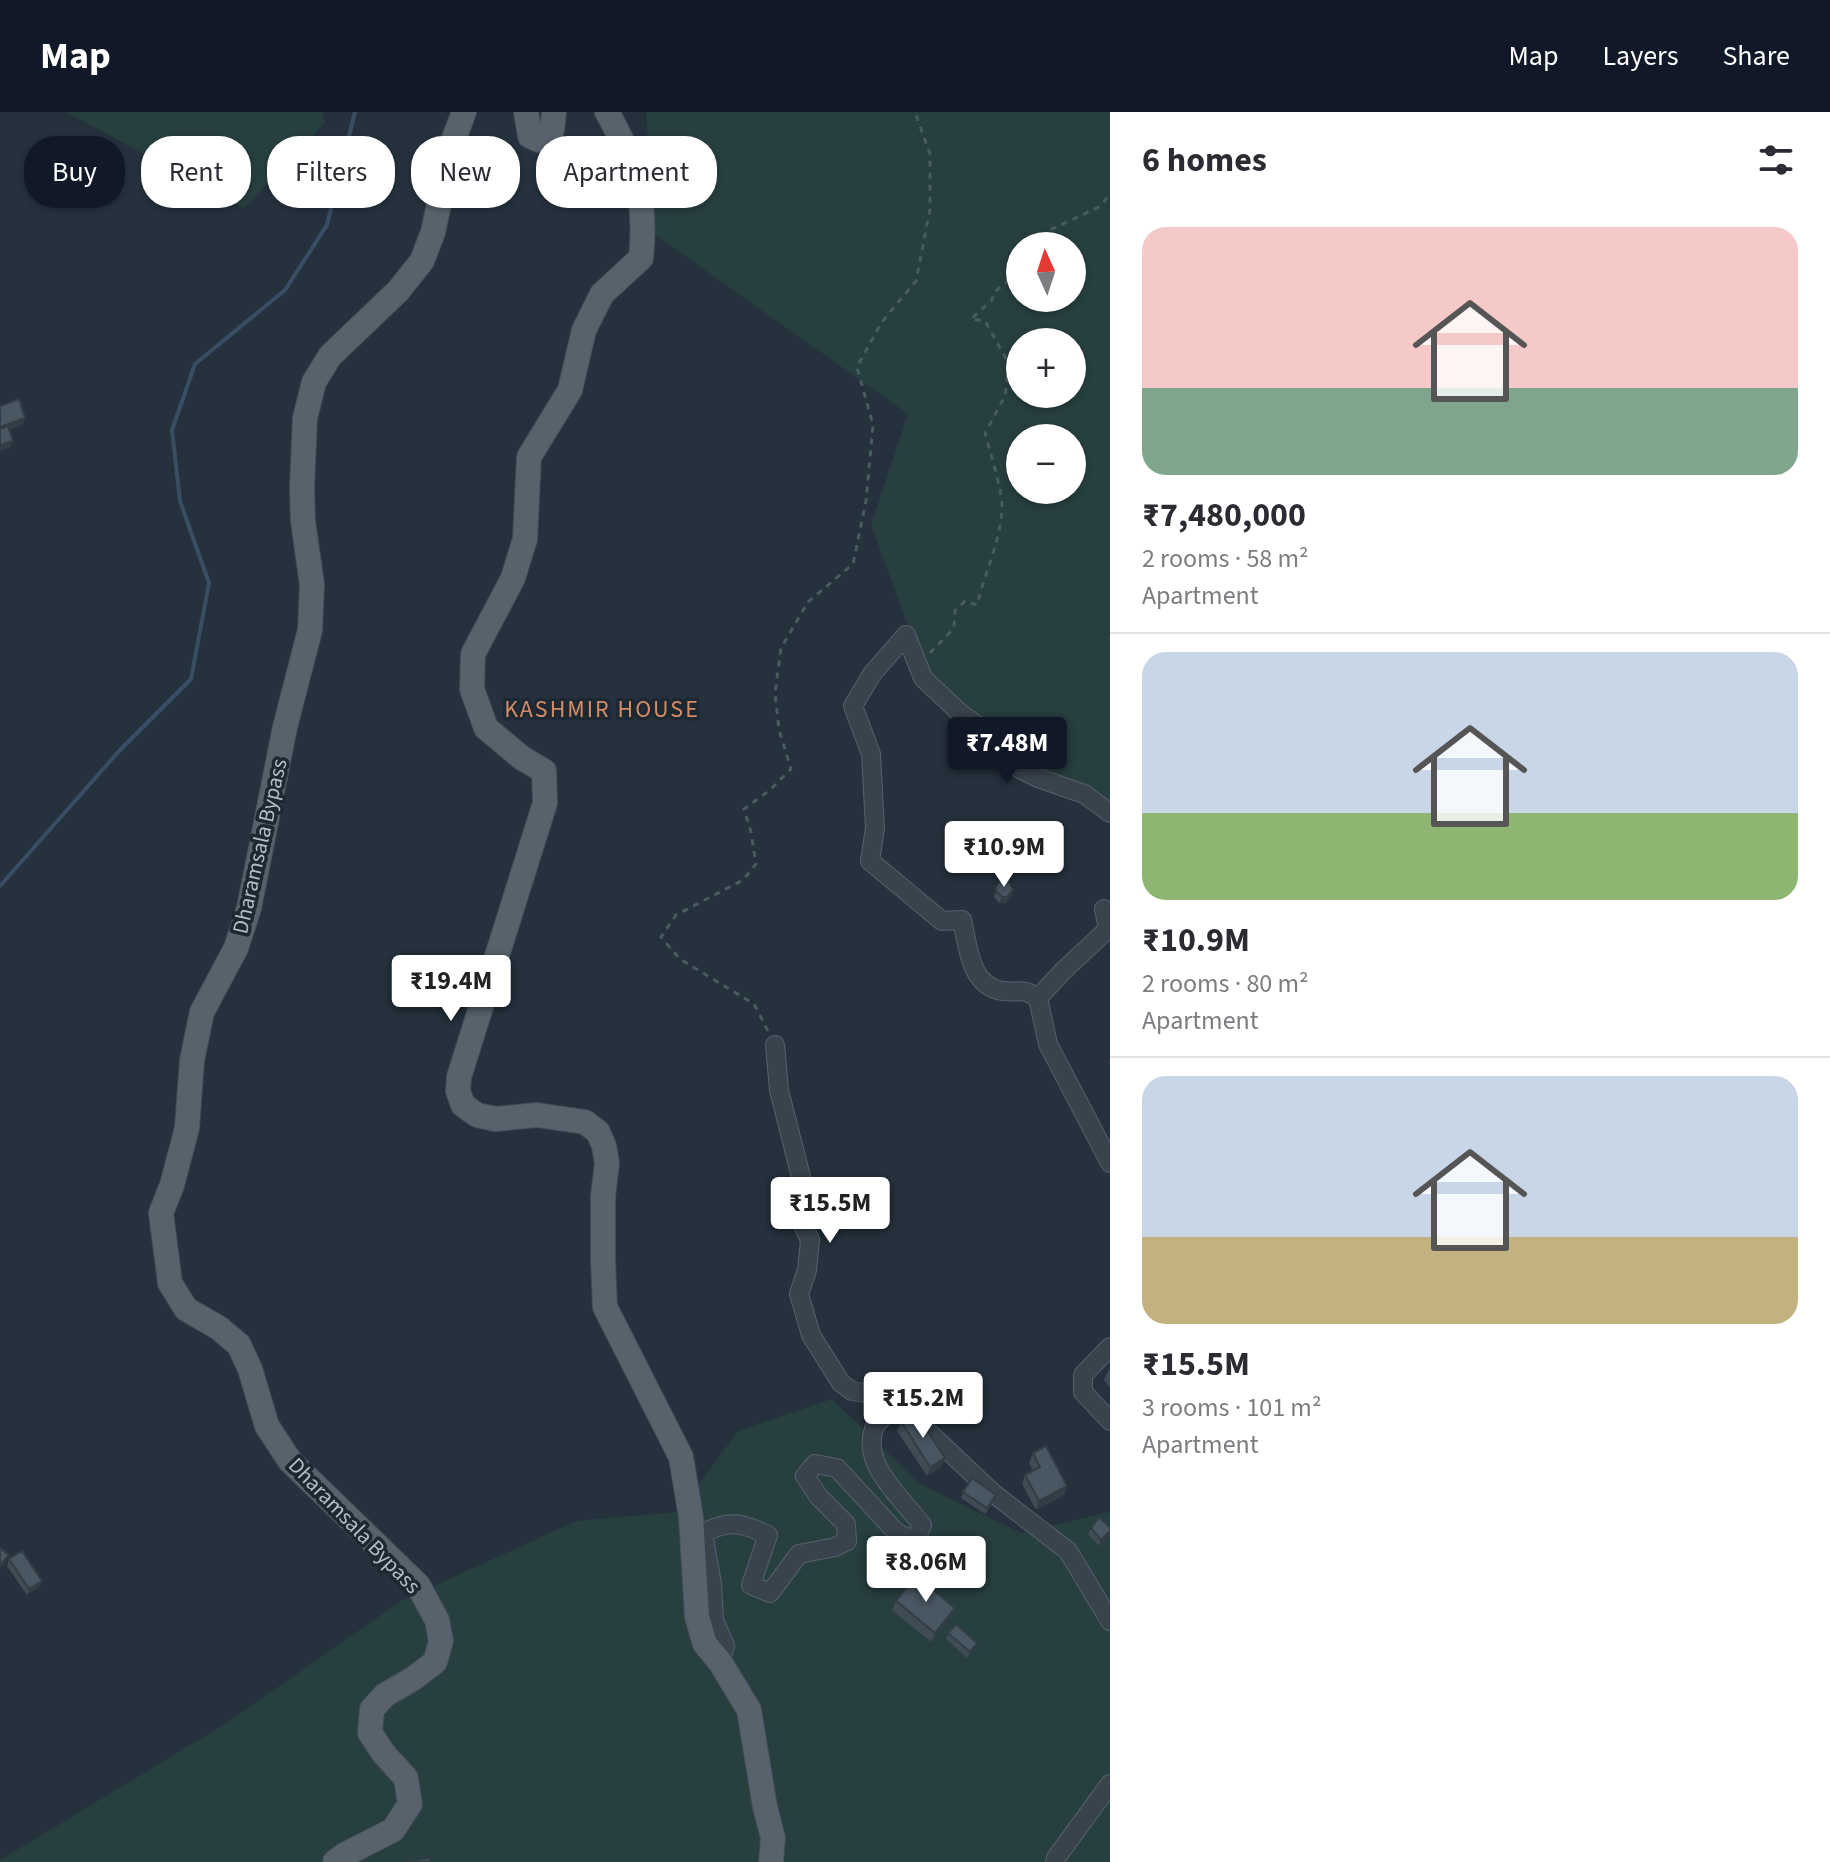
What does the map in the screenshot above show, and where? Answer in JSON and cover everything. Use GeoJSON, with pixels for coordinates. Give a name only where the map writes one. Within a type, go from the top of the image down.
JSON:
{"type":"FeatureCollection","features":[{"type":"Feature","properties":{"kind":"main road","name":"Dharamsala Bypass"},"geometry":{"type":"LineString","coordinates":[[335,1862],[393,1830],[410,1804],[406,1778],[370,1733],[372,1709],[385,1695],[435,1662],[441,1641],[437,1620],[418,1585],[290,1461],[267,1426],[250,1369],[239,1345],[219,1328],[186,1309],[170,1283],[161,1213],[187,1128],[192,1060],[202,1012],[236,948],[249,908],[285,727],[310,630],[312,585],[302,488],[305,418],[314,382],[330,356],[398,291],[422,261],[433,232],[452,144],[464,112]]}},
{"type":"Feature","properties":{"kind":"main road"},"geometry":{"type":"LineString","coordinates":[[526,112],[530,136],[539,140],[552,130],[554,112]]}},
{"type":"Feature","properties":{"kind":"main road"},"geometry":{"type":"LineString","coordinates":[[607,112],[637,173],[644,223],[641,258],[602,294],[584,330],[570,390],[529,457],[525,539],[513,578],[473,654],[472,689],[486,728],[522,758],[544,771],[545,803],[459,1077],[458,1091],[463,1105],[477,1115],[495,1119],[537,1115],[585,1122],[598,1132],[604,1146],[607,1163],[603,1209],[605,1307],[681,1457],[691,1517],[697,1617],[705,1644],[720,1662],[749,1710],[773,1838],[771,1862]]}},
{"type":"Feature","properties":{"kind":"street"},"geometry":{"type":"LineString","coordinates":[[1110,813],[1084,794],[1018,768],[1003,744],[959,712],[923,678],[906,635],[872,674],[853,706],[871,754],[875,828],[870,861],[942,921],[962,920],[973,969],[988,985],[1003,991],[1025,989],[1038,998],[1048,1044],[1110,1163]]}},
{"type":"Feature","properties":{"kind":"street"},"geometry":{"type":"LineString","coordinates":[[1038,998],[1108,929],[1104,909]]}},
{"type":"Feature","properties":{"kind":"street"},"geometry":{"type":"LineString","coordinates":[[775,1045],[779,1090],[802,1181],[798,1214],[810,1240],[807,1270],[799,1294],[811,1335],[841,1383],[852,1391],[883,1396],[890,1410]]}},
{"type":"Feature","properties":{"kind":"street"},"geometry":{"type":"LineString","coordinates":[[1110,1347],[1083,1375],[1083,1392],[1110,1421]]}},
{"type":"Feature","properties":{"kind":"street"},"geometry":{"type":"LineString","coordinates":[[720,1662],[725,1646],[714,1620],[712,1584],[703,1533],[720,1524],[744,1524],[768,1535],[751,1585],[770,1593],[799,1554],[835,1547],[847,1541],[846,1524],[819,1497],[805,1476],[815,1464],[837,1468],[897,1533],[915,1541],[922,1525],[887,1482],[871,1453],[874,1427],[890,1410],[904,1409],[993,1493],[1068,1551],[1110,1621]]}},
{"type":"Feature","properties":{"kind":"street"},"geometry":{"type":"LineString","coordinates":[[1055,1862],[1064,1845],[1110,1784]]}},
{"type":"Feature","properties":{"kind":"path"},"geometry":{"type":"LineString","coordinates":[[775,1045],[754,1004],[680,959],[661,937],[676,915],[743,880],[756,864],[744,809],[791,769],[779,730],[775,693],[781,648],[808,602],[853,564],[866,501],[873,425],[857,367],[881,323],[916,281],[930,209],[930,154],[915,112]]}},
{"type":"Feature","properties":{"kind":"path"},"geometry":{"type":"LineString","coordinates":[[1048,232],[1101,206],[1110,193]]}},
{"type":"Feature","properties":{"kind":"path"},"geometry":{"type":"LineString","coordinates":[[936,664],[929,652],[954,628],[955,611],[965,601],[977,605],[985,570],[995,549],[1002,505],[985,433],[1005,396],[1009,364],[985,321],[971,319],[1006,283]]}},
{"type":"Feature","properties":{"kind":"green space"},"geometry":{"type":"Polygon","coordinates":[[[66,112],[322,112],[325,123],[313,136],[267,136],[267,184],[251,201],[251,136],[141,136],[141,152],[125,144],[125,136],[110,136],[66,112]]]}},
{"type":"Feature","properties":{"kind":"green space"},"geometry":{"type":"Polygon","coordinates":[[[646,112],[1110,112],[1110,823],[925,672],[871,525],[908,414],[654,234],[652,208],[717,208],[717,136],[648,136],[646,112]]]}},
{"type":"Feature","properties":{"kind":"green space"},"geometry":{"type":"Polygon","coordinates":[[[832,1399],[920,1484],[1021,1533],[1110,1512],[1110,1862],[0,1862],[222,1726],[401,1601],[576,1521],[678,1512],[738,1431],[832,1399]]]}},
{"type":"Feature","properties":{"kind":"building"},"geometry":{"type":"Polygon","coordinates":[[[19,399],[25,418],[0,427],[0,406],[19,399]]]}},
{"type":"Feature","properties":{"kind":"building"},"geometry":{"type":"Polygon","coordinates":[[[8,426],[13,441],[0,445],[0,429],[8,426]]]}},
{"type":"Feature","properties":{"kind":"building"},"geometry":{"type":"Polygon","coordinates":[[[1008,880],[1013,890],[1007,897],[1002,897],[996,886],[1000,881],[1008,880]]]}},
{"type":"Feature","properties":{"kind":"building"},"geometry":{"type":"Polygon","coordinates":[[[915,1412],[945,1458],[930,1467],[901,1421],[915,1412]]]}},
{"type":"Feature","properties":{"kind":"building"},"geometry":{"type":"Polygon","coordinates":[[[1046,1446],[1067,1486],[1039,1501],[1025,1475],[1040,1467],[1033,1453],[1046,1446]]]}},
{"type":"Feature","properties":{"kind":"building"},"geometry":{"type":"Polygon","coordinates":[[[972,1478],[996,1495],[987,1508],[963,1492],[972,1478]]]}},
{"type":"Feature","properties":{"kind":"building"},"geometry":{"type":"Polygon","coordinates":[[[1099,1517],[1110,1527],[1101,1540],[1091,1528],[1099,1517]]]}},
{"type":"Feature","properties":{"kind":"building"},"geometry":{"type":"Polygon","coordinates":[[[0,1548],[9,1555],[1,1564],[0,1564],[0,1548]]]}},
{"type":"Feature","properties":{"kind":"building"},"geometry":{"type":"Polygon","coordinates":[[[22,1551],[42,1581],[29,1589],[9,1559],[22,1551]]]}},
{"type":"Feature","properties":{"kind":"building"},"geometry":{"type":"Polygon","coordinates":[[[916,1576],[955,1608],[935,1633],[896,1601],[916,1576]]]}},
{"type":"Feature","properties":{"kind":"building"},"geometry":{"type":"Polygon","coordinates":[[[956,1624],[977,1643],[970,1652],[948,1633],[956,1624]]]}},
{"type":"Feature","properties":{"kind":"building"},"geometry":{"type":"Polygon","coordinates":[[[430,1858],[430,1862],[404,1862],[430,1858]]]}},
{"type":"Feature","properties":{"kind":"waterway"},"geometry":{"type":"LineString","coordinates":[[0,886],[120,750],[191,679],[209,583],[180,501],[172,430],[195,364],[285,290],[327,225],[355,112]]}},
{"type":"Feature","properties":{"kind":"district","name":"KASHMIR HOUSE"},"geometry":{"type":"Point","coordinates":[602,709]}}]}
